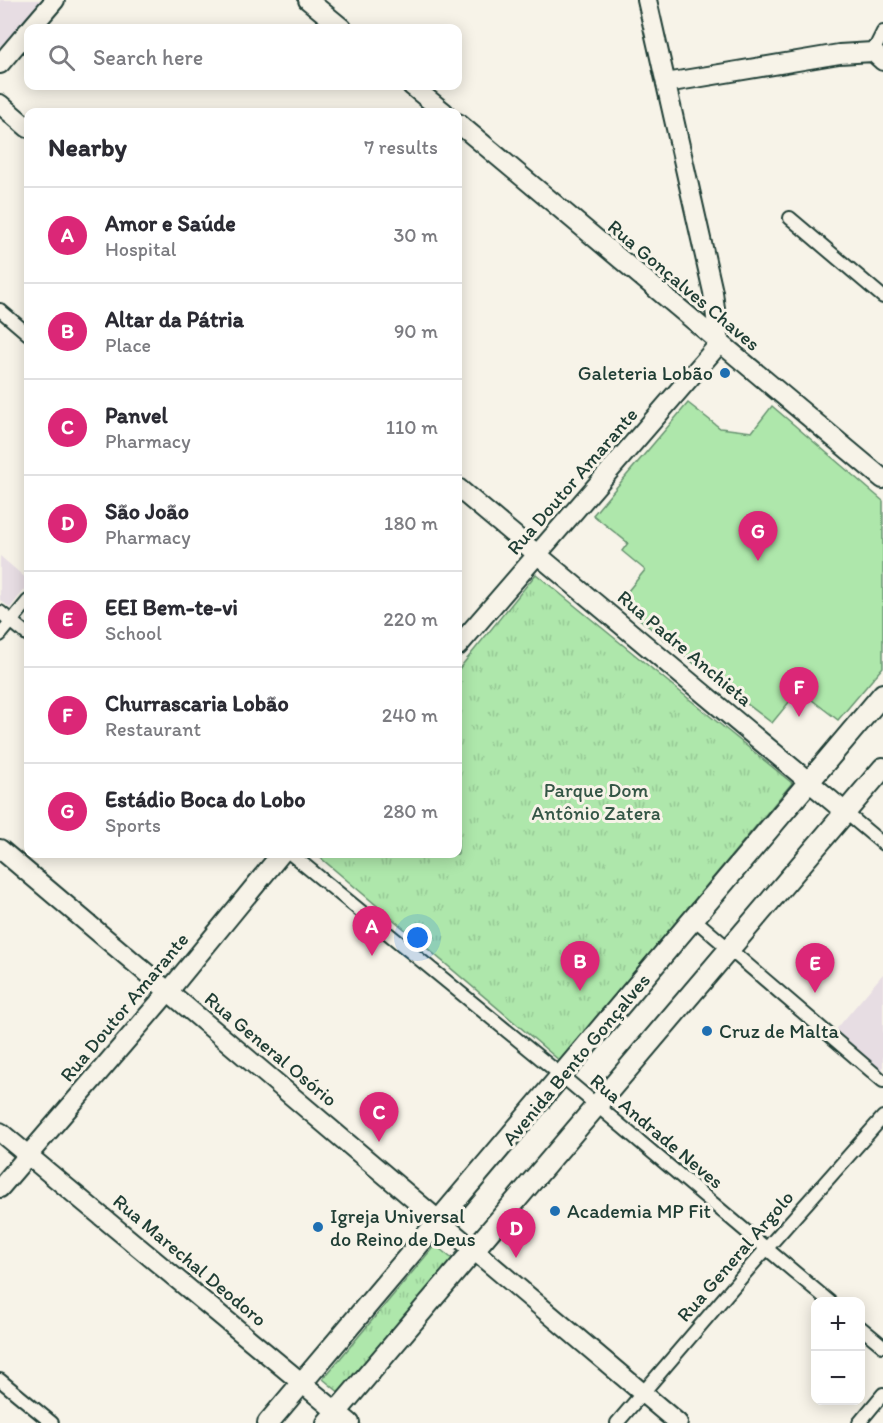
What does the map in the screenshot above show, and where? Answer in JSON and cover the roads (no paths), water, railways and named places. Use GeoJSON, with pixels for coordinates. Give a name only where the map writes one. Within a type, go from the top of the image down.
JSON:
{"type":"FeatureCollection","features":[{"type":"Feature","properties":{"kind":"main road","name":"Avenida Bento Gonçalves"},"geometry":{"type":"LineString","coordinates":[[268,1423],[693,918],[809,782],[879,706]]}},
{"type":"Feature","properties":{"kind":"main road"},"geometry":{"type":"LineString","coordinates":[[338,1419],[474,1251],[883,768]]}},
{"type":"Feature","properties":{"kind":"street"},"geometry":{"type":"LineString","coordinates":[[35,24],[55,0]]}},
{"type":"Feature","properties":{"kind":"street"},"geometry":{"type":"LineString","coordinates":[[308,0],[337,24]]}},
{"type":"Feature","properties":{"kind":"street"},"geometry":{"type":"LineString","coordinates":[[647,0],[713,292],[719,344]]}},
{"type":"Feature","properties":{"kind":"street"},"geometry":{"type":"LineString","coordinates":[[666,83],[839,54],[878,56],[883,32]]}},
{"type":"Feature","properties":{"kind":"street"},"geometry":{"type":"LineString","coordinates":[[0,64],[24,37]]}},
{"type":"Feature","properties":{"kind":"street"},"geometry":{"type":"LineString","coordinates":[[416,90],[437,108]]}},
{"type":"Feature","properties":{"kind":"street"},"geometry":{"type":"LineString","coordinates":[[0,104],[24,125]]}},
{"type":"Feature","properties":{"kind":"street","name":"Rua Gonçalves Chaves"},"geometry":{"type":"LineString","coordinates":[[462,126],[719,344],[883,479]]}},
{"type":"Feature","properties":{"kind":"street"},"geometry":{"type":"LineString","coordinates":[[790,218],[883,297]]}},
{"type":"Feature","properties":{"kind":"street"},"geometry":{"type":"LineString","coordinates":[[0,310],[24,331]]}},
{"type":"Feature","properties":{"kind":"street","name":"Rua Doutor Amarante"},"geometry":{"type":"LineString","coordinates":[[462,641],[719,344]]}},
{"type":"Feature","properties":{"kind":"street","name":"Rua Padre Anchieta"},"geometry":{"type":"LineString","coordinates":[[462,491],[883,844]]}},
{"type":"Feature","properties":{"kind":"street"},"geometry":{"type":"LineString","coordinates":[[0,635],[24,606]]}},
{"type":"Feature","properties":{"kind":"street"},"geometry":{"type":"LineString","coordinates":[[0,612],[24,632]]}},
{"type":"Feature","properties":{"kind":"street","name":"Rua General Osório"},"geometry":{"type":"LineString","coordinates":[[0,849],[678,1423]]}},
{"type":"Feature","properties":{"kind":"street","name":"Rua Doutor Amarante"},"geometry":{"type":"LineString","coordinates":[[0,1188],[168,992],[278,858]]}},
{"type":"Feature","properties":{"kind":"street","name":"Rua Andrade Neves"},"geometry":{"type":"LineString","coordinates":[[296,858],[562,1076],[824,1297]]}},
{"type":"Feature","properties":{"kind":"street"},"geometry":{"type":"LineString","coordinates":[[693,918],[883,1081]]}},
{"type":"Feature","properties":{"kind":"street","name":"Rua General Argolo"},"geometry":{"type":"LineString","coordinates":[[617,1423],[883,1117]]}},
{"type":"Feature","properties":{"kind":"street","name":"Rua Marechal Deodoro"},"geometry":{"type":"LineString","coordinates":[[0,1132],[303,1382],[338,1419]]}},
{"type":"Feature","properties":{"kind":"street"},"geometry":{"type":"LineString","coordinates":[[865,1330],[883,1346]]}},
{"type":"Feature","properties":{"kind":"street"},"geometry":{"type":"LineString","coordinates":[[0,1380],[52,1423]]}},
{"type":"Feature","properties":{"kind":"street"},"geometry":{"type":"LineString","coordinates":[[859,1423],[883,1394]]}},
{"type":"Feature","properties":{"kind":"place","name":"Galeteria Lobão"},"geometry":{"type":"Point","coordinates":[725,373]}},
{"type":"Feature","properties":{"kind":"place","name":"Estádio Boca do Lobo"},"geometry":{"type":"Point","coordinates":[758,561]}},
{"type":"Feature","properties":{"kind":"place","name":"Churrascaria Lobão"},"geometry":{"type":"Point","coordinates":[799,717]}},
{"type":"Feature","properties":{"kind":"place","name":"Amor e Saúde"},"geometry":{"type":"Point","coordinates":[372,956]}},
{"type":"Feature","properties":{"kind":"place","name":"Altar da Pátria"},"geometry":{"type":"Point","coordinates":[580,991]}},
{"type":"Feature","properties":{"kind":"place","name":"EEI Bem-te-vi"},"geometry":{"type":"Point","coordinates":[815,993]}},
{"type":"Feature","properties":{"kind":"place","name":"Cruz de Malta"},"geometry":{"type":"Point","coordinates":[707,1031]}},
{"type":"Feature","properties":{"kind":"place","name":"Panvel"},"geometry":{"type":"Point","coordinates":[379,1142]}},
{"type":"Feature","properties":{"kind":"place","name":"Academia MP Fit"},"geometry":{"type":"Point","coordinates":[555,1211]}},
{"type":"Feature","properties":{"kind":"place","name":"Igreja Universal do Reino de Deus"},"geometry":{"type":"Point","coordinates":[318,1227]}},
{"type":"Feature","properties":{"kind":"place","name":"São João"},"geometry":{"type":"Point","coordinates":[516,1258]}},
{"type":"Feature","properties":{"kind":"park label","name":"Parque Dom Antônio Zatera"},"geometry":{"type":"Point","coordinates":[596,802]}}]}
